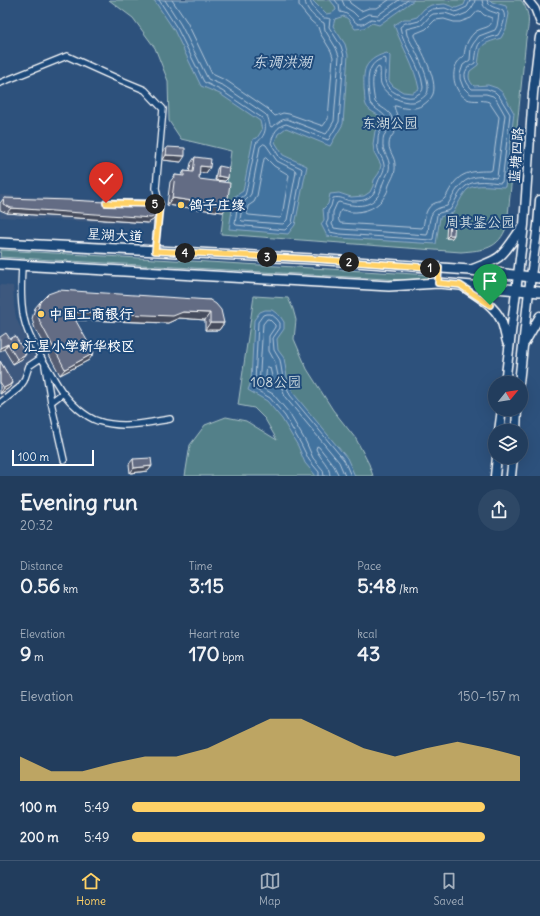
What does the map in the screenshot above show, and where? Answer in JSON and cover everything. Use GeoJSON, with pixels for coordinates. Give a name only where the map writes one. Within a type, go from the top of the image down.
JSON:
{"type":"FeatureCollection","features":[{"type":"Feature","properties":{"kind":"main road","name":"蓝塘四路"},"geometry":{"type":"LineString","coordinates":[[506,376],[508,346],[524,225],[534,93],[540,37]]}},
{"type":"Feature","properties":{"kind":"main road"},"geometry":{"type":"LineString","coordinates":[[534,93],[536,100],[540,103]]}},
{"type":"Feature","properties":{"kind":"main road"},"geometry":{"type":"LineString","coordinates":[[520,376],[529,290],[535,278],[540,200]]}},
{"type":"Feature","properties":{"kind":"main road"},"geometry":{"type":"LineString","coordinates":[[470,270],[499,257],[524,225]]}},
{"type":"Feature","properties":{"kind":"main road"},"geometry":{"type":"LineString","coordinates":[[538,225],[540,233]]}},
{"type":"Feature","properties":{"kind":"main road","name":"星湖大道"},"geometry":{"type":"LineString","coordinates":[[0,243],[313,259],[470,270],[535,278]]}},
{"type":"Feature","properties":{"kind":"main road"},"geometry":{"type":"LineString","coordinates":[[0,264],[389,286],[438,283],[540,292]]}},
{"type":"Feature","properties":{"kind":"main road"},"geometry":{"type":"LineString","coordinates":[[438,283],[439,268]]}},
{"type":"Feature","properties":{"kind":"main road"},"geometry":{"type":"LineString","coordinates":[[460,285],[493,308],[501,321],[508,346]]}},
{"type":"Feature","properties":{"kind":"main road"},"geometry":{"type":"LineString","coordinates":[[523,345],[540,316]]}},
{"type":"Feature","properties":{"kind":"main road"},"geometry":{"type":"LineString","coordinates":[[495,476],[496,464]]}},
{"type":"Feature","properties":{"kind":"main road"},"geometry":{"type":"LineString","coordinates":[[511,476],[512,464]]}},
{"type":"Feature","properties":{"kind":"street"},"geometry":{"type":"LineString","coordinates":[[528,0],[535,9],[540,22]]}},
{"type":"Feature","properties":{"kind":"street"},"geometry":{"type":"LineString","coordinates":[[0,83],[68,56],[145,90],[163,109],[156,188],[160,204],[155,251]]}},
{"type":"Feature","properties":{"kind":"street"},"geometry":{"type":"LineString","coordinates":[[104,202],[160,204]]}},
{"type":"Feature","properties":{"kind":"street"},"geometry":{"type":"LineString","coordinates":[[22,266],[22,303],[25,326],[63,393],[81,412],[97,421],[117,426],[170,419]]}},
{"type":"Feature","properties":{"kind":"street"},"geometry":{"type":"LineString","coordinates":[[43,360],[46,367],[51,402],[64,460]]}},
{"type":"Feature","properties":{"kind":"street"},"geometry":{"type":"LineString","coordinates":[[0,403],[19,388],[24,381],[29,366],[43,360]]}},
{"type":"Feature","properties":{"kind":"street"},"geometry":{"type":"LineString","coordinates":[[51,402],[63,393]]}},
{"type":"Feature","properties":{"kind":"shaded area"},"geometry":{"type":"Polygon","coordinates":[[[0,195],[156,203],[155,225],[0,217],[0,195]]]}},
{"type":"Feature","properties":{"kind":"shaded area","name":"汇星小学新华校区"},"geometry":{"type":"Polygon","coordinates":[[[0,285],[13,286],[16,318],[36,360],[22,370],[19,385],[0,398],[0,285]]]}},
{"type":"Feature","properties":{"kind":"green space","name":"东湖公园"},"geometry":{"type":"Polygon","coordinates":[[[109,0],[521,0],[528,14],[528,23],[507,225],[504,233],[495,244],[489,247],[461,252],[221,234],[231,151],[181,139],[169,121],[168,81],[155,48],[133,18],[109,0]]]}},
{"type":"Feature","properties":{"kind":"green space"},"geometry":{"type":"Polygon","coordinates":[[[1,250],[432,275],[432,278],[403,280],[0,257],[1,250]]]}},
{"type":"Feature","properties":{"kind":"green space","name":"108公园"},"geometry":{"type":"Polygon","coordinates":[[[254,296],[288,298],[296,320],[294,339],[307,369],[333,410],[356,439],[369,464],[373,476],[185,476],[190,445],[205,425],[226,417],[246,421],[277,440],[265,419],[254,408],[238,405],[254,296]]]}},
{"type":"Feature","properties":{"kind":"water","name":"东调洪湖"},"geometry":{"type":"Polygon","coordinates":[[[154,0],[312,0],[326,14],[332,13],[336,10],[335,6],[330,0],[414,0],[379,25],[372,23],[364,28],[355,29],[344,16],[335,19],[333,26],[345,44],[348,55],[343,124],[330,146],[286,128],[278,134],[275,142],[283,155],[307,166],[295,225],[288,234],[229,229],[234,197],[243,191],[253,139],[257,138],[262,130],[260,121],[220,94],[201,86],[174,30],[154,0]]]}},
{"type":"Feature","properties":{"kind":"water"},"geometry":{"type":"Polygon","coordinates":[[[466,0],[490,0],[506,6],[509,14],[506,29],[501,38],[489,42],[483,46],[480,52],[478,65],[470,71],[469,75],[469,79],[474,86],[488,85],[497,88],[503,93],[514,113],[505,187],[476,186],[468,189],[453,213],[440,217],[436,244],[327,236],[321,224],[324,220],[323,209],[328,204],[330,194],[339,193],[351,197],[364,196],[370,192],[381,165],[374,152],[373,144],[375,131],[384,122],[381,117],[368,108],[365,103],[364,72],[366,67],[375,58],[387,53],[390,56],[389,81],[393,86],[403,92],[412,93],[419,89],[411,65],[394,25],[404,19],[417,17],[424,9],[431,5],[445,4],[456,8],[464,5],[466,0]]]}},
{"type":"Feature","properties":{"kind":"water"},"geometry":{"type":"Polygon","coordinates":[[[272,310],[280,316],[284,322],[284,329],[277,339],[278,350],[284,358],[287,377],[294,394],[347,458],[355,476],[316,476],[305,463],[298,446],[282,419],[267,401],[248,390],[251,382],[254,320],[260,312],[272,310]]]}},
{"type":"Feature","properties":{"kind":"building"},"geometry":{"type":"Polygon","coordinates":[[[167,147],[185,148],[185,156],[166,155],[167,147]]]}},
{"type":"Feature","properties":{"kind":"building"},"geometry":{"type":"Polygon","coordinates":[[[195,157],[211,159],[210,167],[200,166],[199,179],[230,183],[227,206],[172,198],[175,175],[184,176],[184,171],[193,172],[195,157]]]}},
{"type":"Feature","properties":{"kind":"building"},"geometry":{"type":"Polygon","coordinates":[[[219,166],[229,168],[228,178],[218,176],[219,166]]]}},
{"type":"Feature","properties":{"kind":"building"},"geometry":{"type":"Polygon","coordinates":[[[4,198],[158,205],[157,215],[151,218],[11,208],[3,204],[4,198]]]}},
{"type":"Feature","properties":{"kind":"building"},"geometry":{"type":"Polygon","coordinates":[[[450,218],[455,219],[454,235],[449,235],[450,218]]]}},
{"type":"Feature","properties":{"kind":"building"},"geometry":{"type":"Polygon","coordinates":[[[59,290],[210,300],[221,310],[224,323],[210,323],[210,313],[183,312],[173,316],[71,312],[94,353],[65,369],[40,322],[37,312],[40,302],[48,294],[59,290]]]}},
{"type":"Feature","properties":{"kind":"building"},"geometry":{"type":"Polygon","coordinates":[[[6,333],[10,339],[15,336],[26,354],[17,359],[8,344],[0,348],[0,337],[6,333]]]}},
{"type":"Feature","properties":{"kind":"building"},"geometry":{"type":"Polygon","coordinates":[[[0,361],[13,383],[4,388],[0,382],[0,361]]]}},
{"type":"Feature","properties":{"kind":"building"},"geometry":{"type":"Polygon","coordinates":[[[151,458],[152,466],[134,468],[133,459],[151,458]]]}},
{"type":"Feature","properties":{"kind":"place","name":"鸽子庄缘"},"geometry":{"type":"Point","coordinates":[181,205]}},
{"type":"Feature","properties":{"kind":"place","name":"中国工商银行"},"geometry":{"type":"Point","coordinates":[41,314]}},
{"type":"Feature","properties":{"kind":"place","name":"汇星小学新华校区"},"geometry":{"type":"Point","coordinates":[15,346]}},
{"type":"Feature","properties":{"kind":"route"},"geometry":{"type":"LineString","coordinates":[[106,203],[160,204],[155,251],[313,259],[439,268],[438,283],[460,285],[490,305]]}},
{"type":"Feature","properties":{"kind":"park label","name":"周其鉴公园"},"geometry":{"type":"Point","coordinates":[480,222]}}]}
